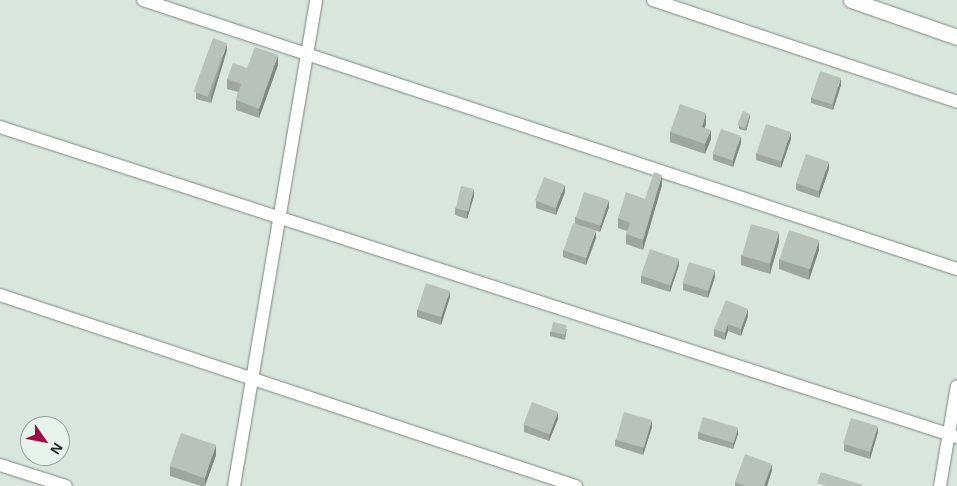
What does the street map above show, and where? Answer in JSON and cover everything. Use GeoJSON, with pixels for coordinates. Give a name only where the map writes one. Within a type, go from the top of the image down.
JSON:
{"type":"FeatureCollection","features":[{"type":"Feature","properties":{"kind":"street"},"geometry":{"type":"LineString","coordinates":[[143,0],[957,269]]}},
{"type":"Feature","properties":{"kind":"street"},"geometry":{"type":"LineString","coordinates":[[234,486],[316,0]]}},
{"type":"Feature","properties":{"kind":"street"},"geometry":{"type":"LineString","coordinates":[[653,0],[957,102]]}},
{"type":"Feature","properties":{"kind":"street"},"geometry":{"type":"LineString","coordinates":[[850,0],[957,37]]}},
{"type":"Feature","properties":{"kind":"street"},"geometry":{"type":"LineString","coordinates":[[0,127],[953,436]]}},
{"type":"Feature","properties":{"kind":"street"},"geometry":{"type":"LineString","coordinates":[[0,295],[576,486]]}},
{"type":"Feature","properties":{"kind":"street"},"geometry":{"type":"LineString","coordinates":[[940,486],[953,436],[957,386]]}},
{"type":"Feature","properties":{"kind":"street"},"geometry":{"type":"LineString","coordinates":[[0,465],[66,486]]}},
{"type":"Feature","properties":{"kind":"building"},"geometry":{"type":"Polygon","coordinates":[[[213,38],[227,43],[208,97],[194,92],[213,38]]]}},
{"type":"Feature","properties":{"kind":"building"},"geometry":{"type":"Polygon","coordinates":[[[255,47],[278,55],[259,109],[236,100],[241,84],[227,79],[233,63],[247,68],[255,47]]]}},
{"type":"Feature","properties":{"kind":"building"},"geometry":{"type":"Polygon","coordinates":[[[820,71],[841,78],[832,104],[811,98],[820,71]]]}},
{"type":"Feature","properties":{"kind":"building"},"geometry":{"type":"Polygon","coordinates":[[[680,104],[706,113],[702,127],[711,130],[705,144],[670,132],[680,104]]]}},
{"type":"Feature","properties":{"kind":"building"},"geometry":{"type":"Polygon","coordinates":[[[743,111],[750,114],[745,128],[737,125],[743,111]]]}},
{"type":"Feature","properties":{"kind":"building"},"geometry":{"type":"Polygon","coordinates":[[[766,124],[791,132],[781,162],[756,153],[766,124]]]}},
{"type":"Feature","properties":{"kind":"building"},"geometry":{"type":"Polygon","coordinates":[[[721,129],[741,136],[732,160],[713,154],[721,129]]]}},
{"type":"Feature","properties":{"kind":"building"},"geometry":{"type":"Polygon","coordinates":[[[806,154],[829,162],[819,191],[796,183],[806,154]]]}},
{"type":"Feature","properties":{"kind":"building"},"geometry":{"type":"Polygon","coordinates":[[[654,172],[662,175],[643,240],[626,234],[630,223],[618,218],[626,192],[645,199],[654,172]]]}},
{"type":"Feature","properties":{"kind":"building"},"geometry":{"type":"Polygon","coordinates":[[[544,177],[565,185],[556,208],[535,200],[544,177]]]}},
{"type":"Feature","properties":{"kind":"building"},"geometry":{"type":"Polygon","coordinates":[[[461,186],[474,189],[468,211],[456,208],[461,186]]]}},
{"type":"Feature","properties":{"kind":"building"},"geometry":{"type":"Polygon","coordinates":[[[584,192],[609,200],[600,226],[576,218],[584,192]]]}},
{"type":"Feature","properties":{"kind":"building"},"geometry":{"type":"Polygon","coordinates":[[[573,223],[596,231],[586,258],[564,250],[573,223]]]}},
{"type":"Feature","properties":{"kind":"building"},"geometry":{"type":"Polygon","coordinates":[[[751,224],[779,232],[770,264],[742,256],[751,224]]]}},
{"type":"Feature","properties":{"kind":"building"},"geometry":{"type":"Polygon","coordinates":[[[789,230],[819,240],[810,269],[779,259],[789,230]]]}},
{"type":"Feature","properties":{"kind":"building"},"geometry":{"type":"Polygon","coordinates":[[[650,249],[679,259],[670,286],[641,275],[650,249]]]}},
{"type":"Feature","properties":{"kind":"building"},"geometry":{"type":"Polygon","coordinates":[[[689,262],[715,270],[708,291],[683,283],[689,262]]]}},
{"type":"Feature","properties":{"kind":"building"},"geometry":{"type":"Polygon","coordinates":[[[426,283],[450,291],[441,317],[417,310],[426,283]]]}},
{"type":"Feature","properties":{"kind":"building"},"geometry":{"type":"Polygon","coordinates":[[[726,300],[748,309],[741,329],[728,324],[725,333],[714,329],[726,300]]]}},
{"type":"Feature","properties":{"kind":"building"},"geometry":{"type":"Polygon","coordinates":[[[553,322],[567,325],[565,335],[551,332],[553,322]]]}},
{"type":"Feature","properties":{"kind":"building"},"geometry":{"type":"Polygon","coordinates":[[[532,402],[558,412],[550,434],[523,424],[532,402]]]}},
{"type":"Feature","properties":{"kind":"building"},"geometry":{"type":"Polygon","coordinates":[[[624,412],[652,420],[644,448],[616,440],[624,412]]]}},
{"type":"Feature","properties":{"kind":"building"},"geometry":{"type":"Polygon","coordinates":[[[703,417],[738,428],[734,443],[698,432],[703,417]]]}},
{"type":"Feature","properties":{"kind":"building"},"geometry":{"type":"Polygon","coordinates":[[[851,418],[878,426],[870,452],[843,444],[851,418]]]}},
{"type":"Feature","properties":{"kind":"building"},"geometry":{"type":"Polygon","coordinates":[[[181,433],[216,445],[205,478],[170,466],[181,433]]]}},
{"type":"Feature","properties":{"kind":"building"},"geometry":{"type":"Polygon","coordinates":[[[745,454],[772,464],[764,486],[746,486],[735,482],[745,454]]]}},
{"type":"Feature","properties":{"kind":"building"},"geometry":{"type":"Polygon","coordinates":[[[821,472],[863,486],[826,486],[817,483],[821,472]]]}}]}
